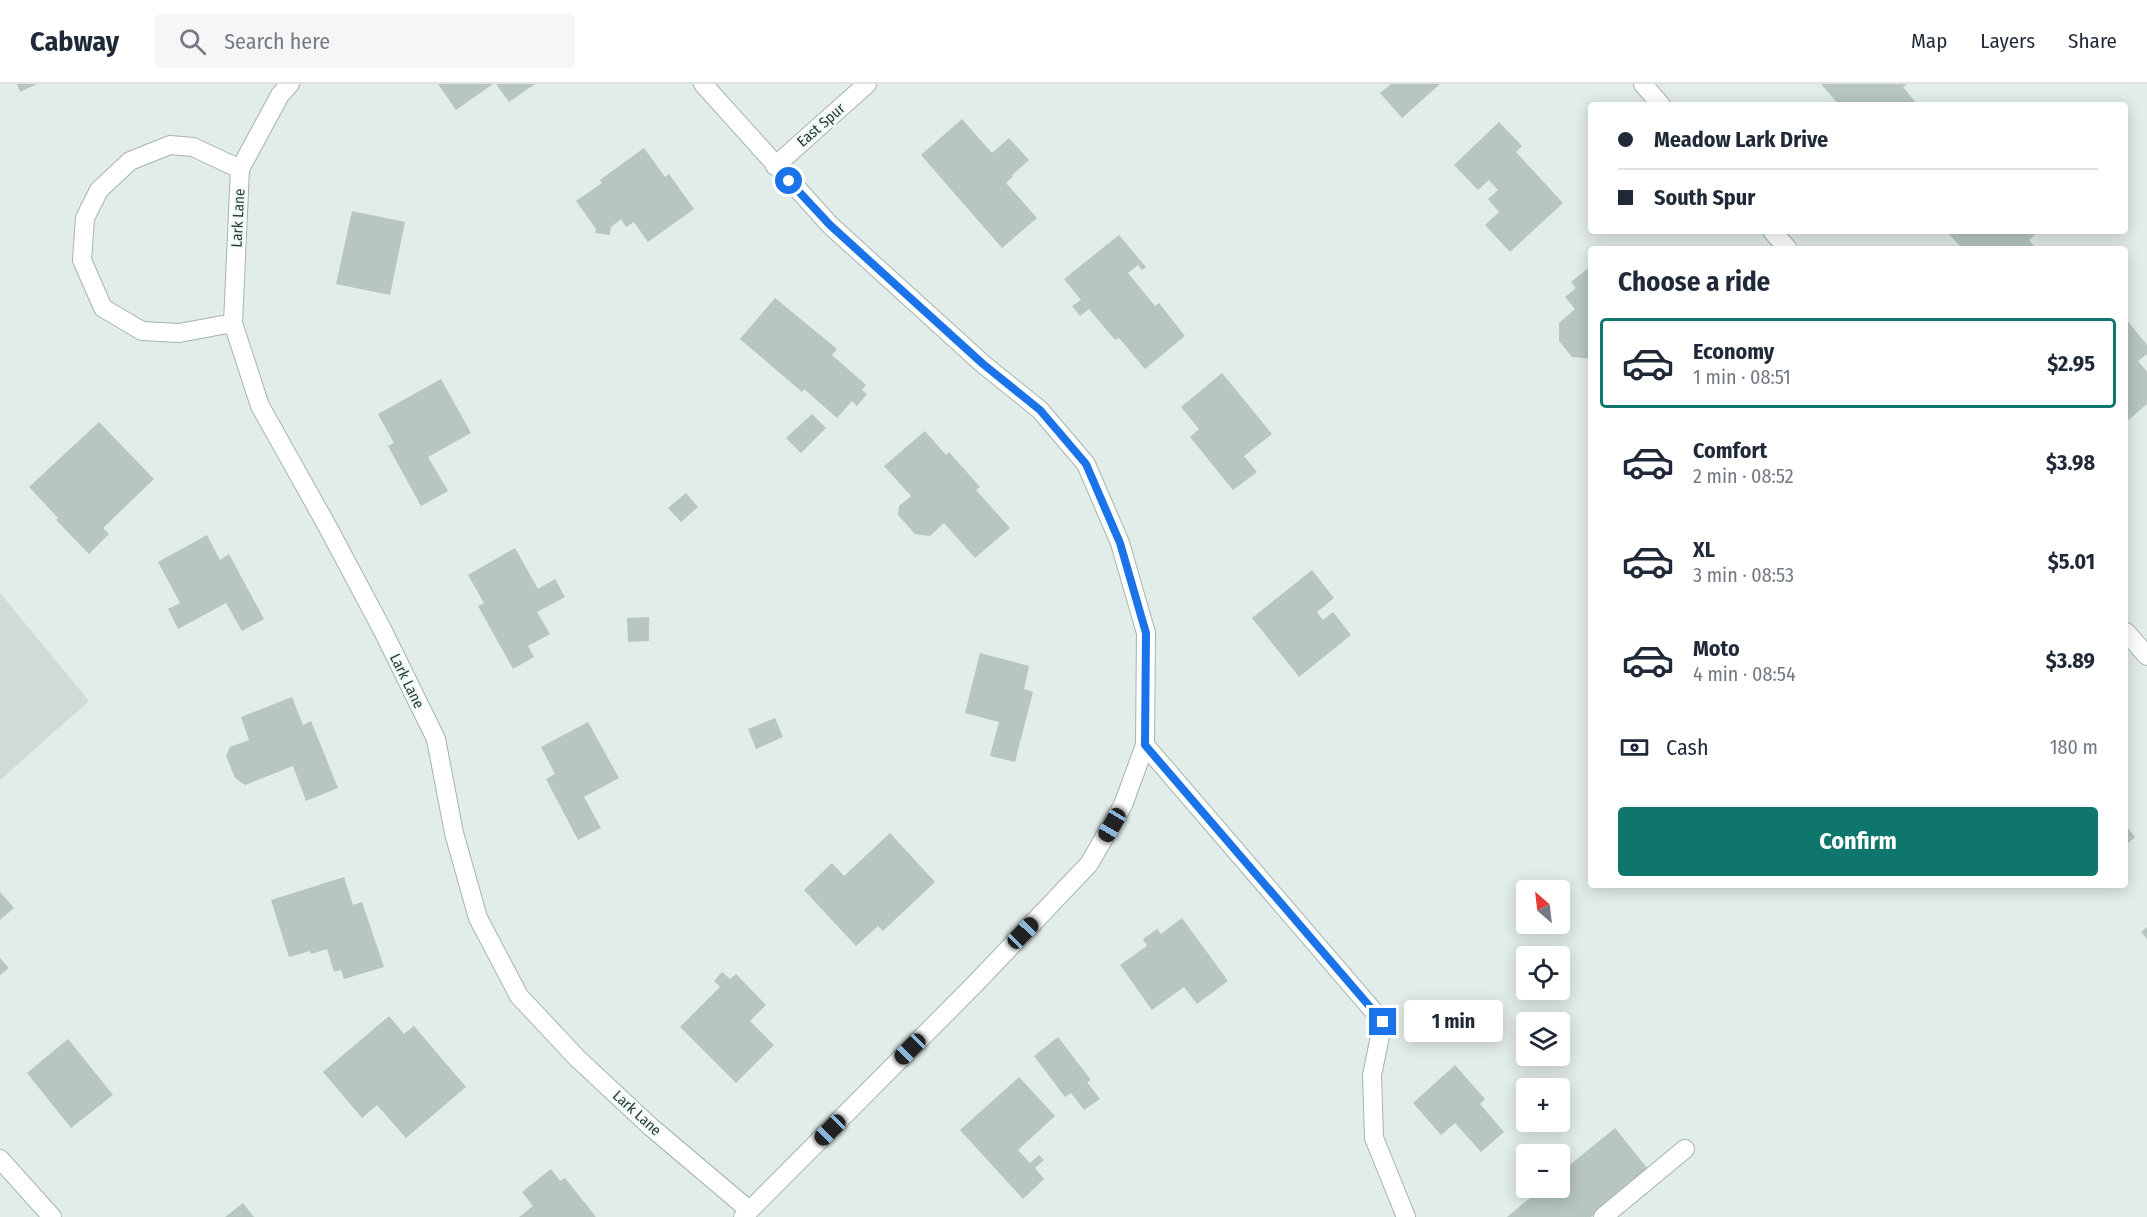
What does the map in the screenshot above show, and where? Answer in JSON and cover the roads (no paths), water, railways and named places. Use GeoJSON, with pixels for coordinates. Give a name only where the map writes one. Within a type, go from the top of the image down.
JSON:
{"type":"FeatureCollection","features":[{"type":"Feature","properties":{"kind":"street","name":"Lark Lane"},"geometry":{"type":"LineString","coordinates":[[290,84],[280,95],[240,169],[233,323],[260,406],[382,629],[436,739],[454,833],[478,918],[519,996],[577,1058],[746,1214]]}},
{"type":"Feature","properties":{"kind":"street"},"geometry":{"type":"LineString","coordinates":[[703,84],[775,166],[839,233],[983,364],[1040,410],[1086,464],[1120,543],[1146,633],[1145,745],[1123,805],[1089,864],[975,984],[746,1214]]}},
{"type":"Feature","properties":{"kind":"street","name":"East Spur"},"geometry":{"type":"LineString","coordinates":[[775,166],[867,84]]}},
{"type":"Feature","properties":{"kind":"street"},"geometry":{"type":"LineString","coordinates":[[1643,84],[1658,102]]}},
{"type":"Feature","properties":{"kind":"street"},"geometry":{"type":"LineString","coordinates":[[233,323],[179,333],[142,331],[103,308],[82,260],[85,218],[99,190],[130,161],[170,145],[193,147],[240,169]]}},
{"type":"Feature","properties":{"kind":"street"},"geometry":{"type":"LineString","coordinates":[[1775,234],[1785,246]]}},
{"type":"Feature","properties":{"kind":"street"},"geometry":{"type":"LineString","coordinates":[[2128,634],[2147,656]]}},
{"type":"Feature","properties":{"kind":"street"},"geometry":{"type":"LineString","coordinates":[[1145,745],[1383,1022],[1372,1075],[1374,1138],[1406,1217]]}},
{"type":"Feature","properties":{"kind":"street"},"geometry":{"type":"LineString","coordinates":[[1603,1217],[1685,1149]]}},
{"type":"Feature","properties":{"kind":"street"},"geometry":{"type":"LineString","coordinates":[[0,1159],[52,1217]]}}]}
